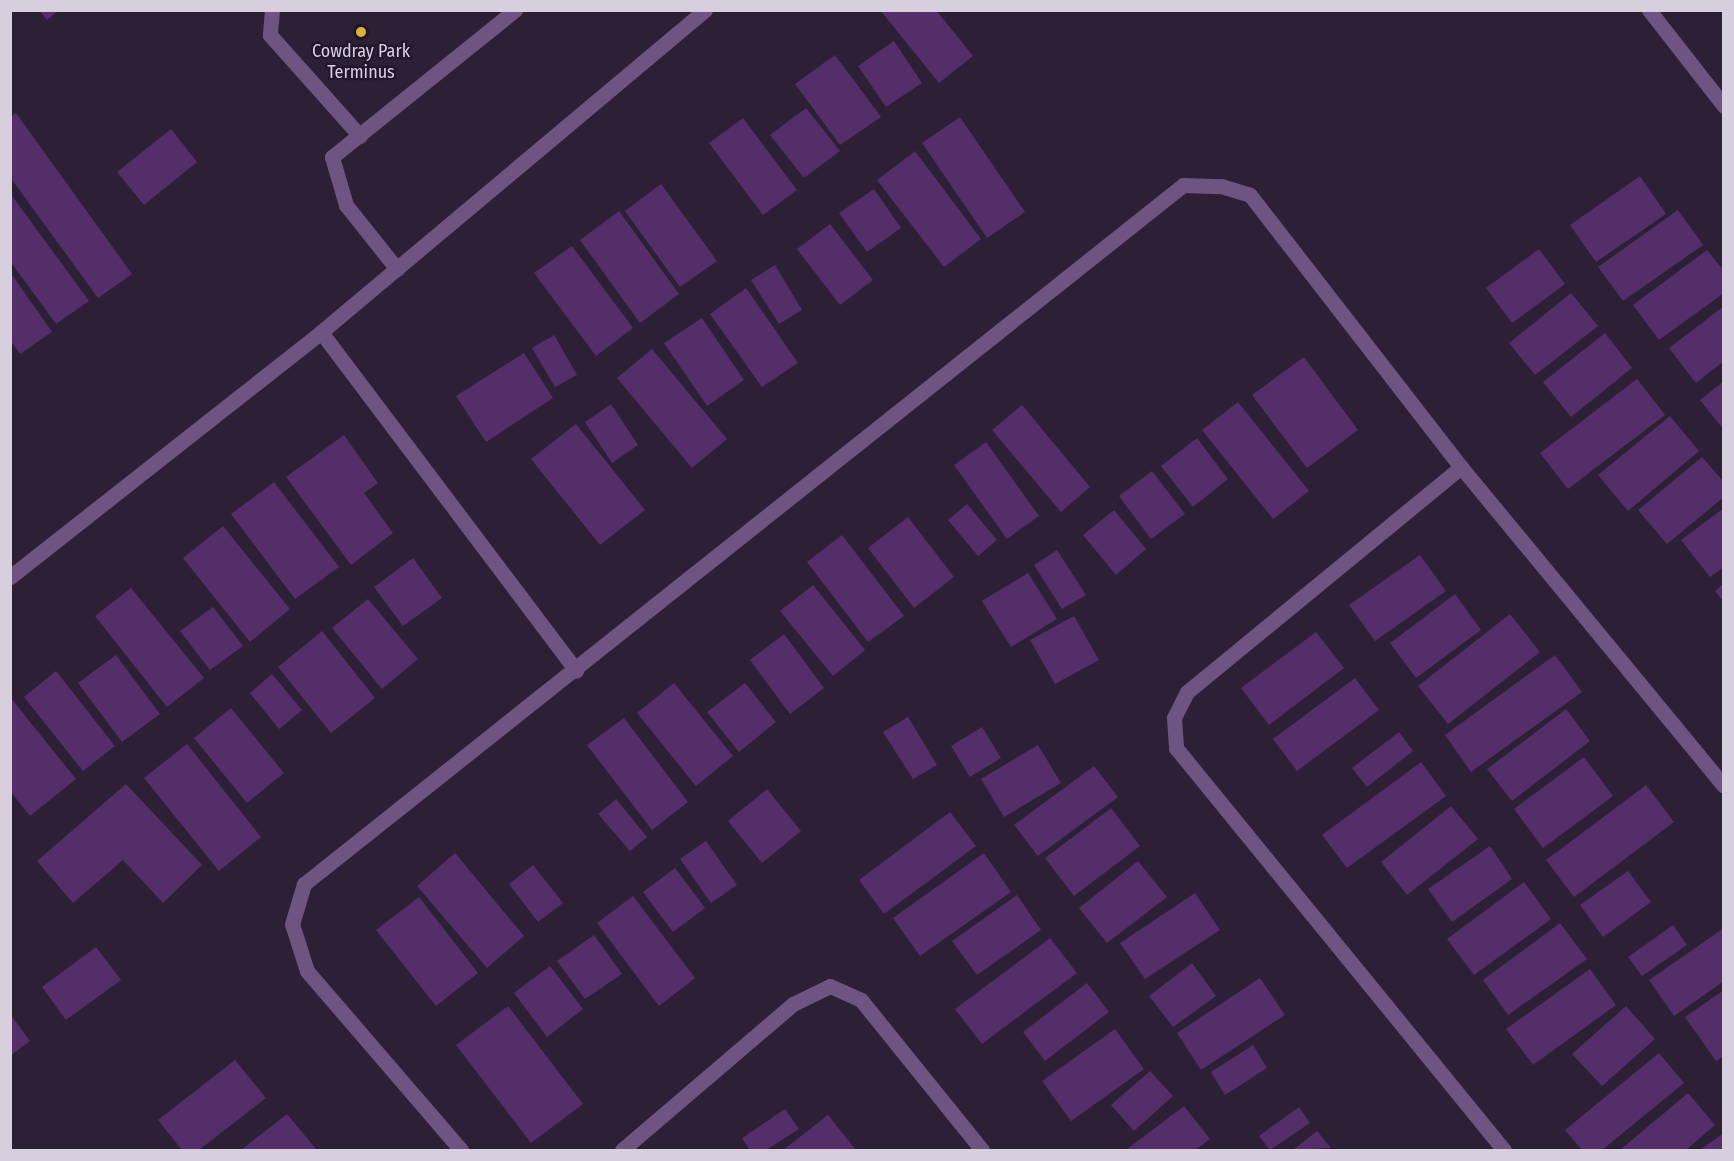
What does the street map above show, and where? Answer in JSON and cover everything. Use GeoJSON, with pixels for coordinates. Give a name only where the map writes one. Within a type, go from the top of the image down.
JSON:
{"type":"FeatureCollection","features":[{"type":"Feature","properties":{"kind":"street"},"geometry":{"type":"LineString","coordinates":[[272,10],[270,35],[360,136]]}},
{"type":"Feature","properties":{"kind":"street"},"geometry":{"type":"LineString","coordinates":[[397,269],[346,205],[332,157],[515,10]]}},
{"type":"Feature","properties":{"kind":"street"},"geometry":{"type":"LineString","coordinates":[[10,577],[321,332],[705,10]]}},
{"type":"Feature","properties":{"kind":"street"},"geometry":{"type":"LineString","coordinates":[[1649,10],[1724,106]]}},
{"type":"Feature","properties":{"kind":"street"},"geometry":{"type":"LineString","coordinates":[[461,1150],[307,971],[292,924],[304,884],[576,671],[1184,185],[1221,186],[1250,195],[1461,467],[1724,786]]}},
{"type":"Feature","properties":{"kind":"street"},"geometry":{"type":"LineString","coordinates":[[321,332],[576,671]]}},
{"type":"Feature","properties":{"kind":"street"},"geometry":{"type":"LineString","coordinates":[[1461,467],[1187,692],[1174,718],[1175,738],[1176,748],[1504,1150]]}},
{"type":"Feature","properties":{"kind":"street"},"geometry":{"type":"LineString","coordinates":[[622,1150],[793,1004],[830,986],[861,1000],[982,1150]]}},
{"type":"Feature","properties":{"kind":"building"},"geometry":{"type":"Polygon","coordinates":[[[39,10],[59,10],[47,20],[39,10]]]}},
{"type":"Feature","properties":{"kind":"building"},"geometry":{"type":"Polygon","coordinates":[[[880,10],[936,10],[973,56],[939,83],[880,10]]]}},
{"type":"Feature","properties":{"kind":"building"},"geometry":{"type":"Polygon","coordinates":[[[894,41],[922,83],[886,107],[858,66],[894,41]]]}},
{"type":"Feature","properties":{"kind":"building"},"geometry":{"type":"Polygon","coordinates":[[[835,55],[881,117],[840,145],[795,84],[835,55]]]}},
{"type":"Feature","properties":{"kind":"building"},"geometry":{"type":"Polygon","coordinates":[[[806,108],[840,151],[804,178],[770,135],[806,108]]]}},
{"type":"Feature","properties":{"kind":"building"},"geometry":{"type":"Polygon","coordinates":[[[16,113],[132,274],[98,298],[10,177],[10,117],[16,113]]]}},
{"type":"Feature","properties":{"kind":"building"},"geometry":{"type":"Polygon","coordinates":[[[960,117],[1025,212],[987,238],[922,143],[960,117]]]}},
{"type":"Feature","properties":{"kind":"building"},"geometry":{"type":"Polygon","coordinates":[[[743,118],[797,190],[763,215],[709,143],[743,118]]]}},
{"type":"Feature","properties":{"kind":"building"},"geometry":{"type":"Polygon","coordinates":[[[171,129],[197,162],[144,205],[117,172],[171,129]]]}},
{"type":"Feature","properties":{"kind":"building"},"geometry":{"type":"Polygon","coordinates":[[[915,151],[981,239],[944,267],[877,180],[915,151]]]}},
{"type":"Feature","properties":{"kind":"building"},"geometry":{"type":"Polygon","coordinates":[[[1640,176],[1666,214],[1596,262],[1570,225],[1640,176]]]}},
{"type":"Feature","properties":{"kind":"building"},"geometry":{"type":"Polygon","coordinates":[[[661,184],[717,261],[680,287],[625,211],[661,184]]]}},
{"type":"Feature","properties":{"kind":"building"},"geometry":{"type":"Polygon","coordinates":[[[874,189],[901,228],[867,252],[839,213],[874,189]]]}},
{"type":"Feature","properties":{"kind":"building"},"geometry":{"type":"Polygon","coordinates":[[[10,193],[89,301],[56,324],[10,261],[10,193]]]}},
{"type":"Feature","properties":{"kind":"building"},"geometry":{"type":"Polygon","coordinates":[[[1678,210],[1703,245],[1623,301],[1598,267],[1678,210]]]}},
{"type":"Feature","properties":{"kind":"building"},"geometry":{"type":"Polygon","coordinates":[[[619,211],[679,294],[640,323],[580,240],[619,211]]]}},
{"type":"Feature","properties":{"kind":"building"},"geometry":{"type":"Polygon","coordinates":[[[830,224],[873,280],[840,305],[797,249],[830,224]]]}},
{"type":"Feature","properties":{"kind":"building"},"geometry":{"type":"Polygon","coordinates":[[[572,246],[633,328],[596,356],[534,273],[572,246]]]}},
{"type":"Feature","properties":{"kind":"building"},"geometry":{"type":"Polygon","coordinates":[[[1539,249],[1565,284],[1512,323],[1486,288],[1539,249]]]}},
{"type":"Feature","properties":{"kind":"building"},"geometry":{"type":"Polygon","coordinates":[[[1707,250],[1724,271],[1724,293],[1659,340],[1633,305],[1707,250]]]}},
{"type":"Feature","properties":{"kind":"building"},"geometry":{"type":"Polygon","coordinates":[[[775,265],[802,310],[779,324],[751,280],[775,265]]]}},
{"type":"Feature","properties":{"kind":"building"},"geometry":{"type":"Polygon","coordinates":[[[10,272],[52,332],[20,354],[10,340],[10,272]]]}},
{"type":"Feature","properties":{"kind":"building"},"geometry":{"type":"Polygon","coordinates":[[[746,288],[798,363],[762,387],[710,314],[746,288]]]}},
{"type":"Feature","properties":{"kind":"building"},"geometry":{"type":"Polygon","coordinates":[[[1571,293],[1598,326],[1535,375],[1509,343],[1571,293]]]}},
{"type":"Feature","properties":{"kind":"building"},"geometry":{"type":"Polygon","coordinates":[[[1724,306],[1724,361],[1696,383],[1669,348],[1724,306]]]}},
{"type":"Feature","properties":{"kind":"building"},"geometry":{"type":"Polygon","coordinates":[[[702,318],[744,380],[707,406],[664,343],[702,318]]]}},
{"type":"Feature","properties":{"kind":"building"},"geometry":{"type":"Polygon","coordinates":[[[1605,333],[1632,368],[1571,417],[1543,382],[1605,333]]]}},
{"type":"Feature","properties":{"kind":"building"},"geometry":{"type":"Polygon","coordinates":[[[554,335],[577,375],[555,387],[532,348],[554,335]]]}},
{"type":"Feature","properties":{"kind":"building"},"geometry":{"type":"Polygon","coordinates":[[[652,349],[727,439],[692,468],[617,378],[652,349]]]}},
{"type":"Feature","properties":{"kind":"building"},"geometry":{"type":"Polygon","coordinates":[[[524,353],[553,398],[486,442],[456,396],[524,353]]]}},
{"type":"Feature","properties":{"kind":"building"},"geometry":{"type":"Polygon","coordinates":[[[1304,357],[1358,430],[1307,468],[1252,395],[1304,357]]]}},
{"type":"Feature","properties":{"kind":"building"},"geometry":{"type":"Polygon","coordinates":[[[1637,379],[1665,415],[1568,489],[1540,453],[1637,379]]]}},
{"type":"Feature","properties":{"kind":"building"},"geometry":{"type":"Polygon","coordinates":[[[1724,381],[1724,430],[1700,400],[1724,381]]]}},
{"type":"Feature","properties":{"kind":"building"},"geometry":{"type":"Polygon","coordinates":[[[1238,402],[1309,491],[1273,519],[1202,430],[1238,402]]]}},
{"type":"Feature","properties":{"kind":"building"},"geometry":{"type":"Polygon","coordinates":[[[611,404],[638,445],[612,463],[585,422],[611,404]]]}},
{"type":"Feature","properties":{"kind":"building"},"geometry":{"type":"Polygon","coordinates":[[[1022,405],[1090,487],[1061,512],[992,430],[1022,405]]]}},
{"type":"Feature","properties":{"kind":"building"},"geometry":{"type":"Polygon","coordinates":[[[1670,416],[1699,451],[1628,511],[1598,475],[1670,416]]]}},
{"type":"Feature","properties":{"kind":"building"},"geometry":{"type":"Polygon","coordinates":[[[576,424],[645,510],[600,545],[531,459],[576,424]]]}},
{"type":"Feature","properties":{"kind":"building"},"geometry":{"type":"Polygon","coordinates":[[[344,435],[378,483],[364,493],[393,533],[351,565],[286,477],[344,435]]]}},
{"type":"Feature","properties":{"kind":"building"},"geometry":{"type":"Polygon","coordinates":[[[1197,438],[1228,479],[1193,507],[1161,466],[1197,438]]]}},
{"type":"Feature","properties":{"kind":"building"},"geometry":{"type":"Polygon","coordinates":[[[986,442],[1039,516],[1007,539],[954,465],[986,442]]]}},
{"type":"Feature","properties":{"kind":"building"},"geometry":{"type":"Polygon","coordinates":[[[1702,457],[1724,482],[1724,497],[1667,544],[1638,510],[1702,457]]]}},
{"type":"Feature","properties":{"kind":"building"},"geometry":{"type":"Polygon","coordinates":[[[1152,471],[1185,514],[1151,539],[1119,496],[1152,471]]]}},
{"type":"Feature","properties":{"kind":"building"},"geometry":{"type":"Polygon","coordinates":[[[274,482],[339,567],[295,599],[231,514],[274,482]]]}},
{"type":"Feature","properties":{"kind":"building"},"geometry":{"type":"Polygon","coordinates":[[[967,504],[997,540],[978,556],[948,520],[967,504]]]}},
{"type":"Feature","properties":{"kind":"building"},"geometry":{"type":"Polygon","coordinates":[[[1724,508],[1724,567],[1710,577],[1681,540],[1724,508]]]}},
{"type":"Feature","properties":{"kind":"building"},"geometry":{"type":"Polygon","coordinates":[[[1114,510],[1146,549],[1116,575],[1083,535],[1114,510]]]}},
{"type":"Feature","properties":{"kind":"building"},"geometry":{"type":"Polygon","coordinates":[[[908,517],[954,577],[914,608],[868,548],[908,517]]]}},
{"type":"Feature","properties":{"kind":"building"},"geometry":{"type":"Polygon","coordinates":[[[223,526],[290,609],[250,642],[183,558],[223,526]]]}},
{"type":"Feature","properties":{"kind":"building"},"geometry":{"type":"Polygon","coordinates":[[[842,535],[904,616],[868,642],[807,562],[842,535]]]}},
{"type":"Feature","properties":{"kind":"building"},"geometry":{"type":"Polygon","coordinates":[[[1057,550],[1086,595],[1062,609],[1034,565],[1057,550]]]}},
{"type":"Feature","properties":{"kind":"building"},"geometry":{"type":"Polygon","coordinates":[[[1420,555],[1446,591],[1375,641],[1349,605],[1420,555]]]}},
{"type":"Feature","properties":{"kind":"building"},"geometry":{"type":"Polygon","coordinates":[[[413,558],[442,598],[403,626],[374,587],[413,558]]]}},
{"type":"Feature","properties":{"kind":"building"},"geometry":{"type":"Polygon","coordinates":[[[1028,573],[1057,619],[1011,647],[982,601],[1028,573]]]}},
{"type":"Feature","properties":{"kind":"building"},"geometry":{"type":"Polygon","coordinates":[[[1724,583],[1724,602],[1715,591],[1724,583]]]}},
{"type":"Feature","properties":{"kind":"building"},"geometry":{"type":"Polygon","coordinates":[[[813,585],[865,650],[833,676],[780,611],[813,585]]]}},
{"type":"Feature","properties":{"kind":"building"},"geometry":{"type":"Polygon","coordinates":[[[131,588],[204,678],[167,707],[95,616],[131,588]]]}},
{"type":"Feature","properties":{"kind":"building"},"geometry":{"type":"Polygon","coordinates":[[[1455,594],[1481,630],[1416,678],[1390,643],[1455,594]]]}},
{"type":"Feature","properties":{"kind":"building"},"geometry":{"type":"Polygon","coordinates":[[[368,599],[418,659],[382,689],[332,628],[368,599]]]}},
{"type":"Feature","properties":{"kind":"building"},"geometry":{"type":"Polygon","coordinates":[[[213,607],[243,646],[210,670],[180,631],[213,607]]]}},
{"type":"Feature","properties":{"kind":"building"},"geometry":{"type":"Polygon","coordinates":[[[1510,614],[1540,652],[1448,724],[1418,686],[1510,614]]]}},
{"type":"Feature","properties":{"kind":"building"},"geometry":{"type":"Polygon","coordinates":[[[1074,616],[1099,660],[1055,684],[1030,640],[1074,616]]]}},
{"type":"Feature","properties":{"kind":"building"},"geometry":{"type":"Polygon","coordinates":[[[322,631],[375,698],[331,733],[278,667],[322,631]]]}},
{"type":"Feature","properties":{"kind":"building"},"geometry":{"type":"Polygon","coordinates":[[[1316,632],[1344,668],[1269,725],[1241,688],[1316,632]]]}},
{"type":"Feature","properties":{"kind":"building"},"geometry":{"type":"Polygon","coordinates":[[[784,634],[824,688],[790,714],[750,660],[784,634]]]}},
{"type":"Feature","properties":{"kind":"building"},"geometry":{"type":"Polygon","coordinates":[[[116,655],[160,714],[122,742],[78,683],[116,655]]]}},
{"type":"Feature","properties":{"kind":"building"},"geometry":{"type":"Polygon","coordinates":[[[1555,655],[1582,692],[1471,772],[1445,735],[1555,655]]]}},
{"type":"Feature","properties":{"kind":"building"},"geometry":{"type":"Polygon","coordinates":[[[56,671],[115,746],[83,771],[24,697],[56,671]]]}},
{"type":"Feature","properties":{"kind":"building"},"geometry":{"type":"Polygon","coordinates":[[[272,674],[302,710],[279,729],[250,693],[272,674]]]}},
{"type":"Feature","properties":{"kind":"building"},"geometry":{"type":"Polygon","coordinates":[[[1355,678],[1379,710],[1297,771],[1273,739],[1355,678]]]}},
{"type":"Feature","properties":{"kind":"building"},"geometry":{"type":"Polygon","coordinates":[[[674,683],[733,756],[696,786],[637,713],[674,683]]]}},
{"type":"Feature","properties":{"kind":"building"},"geometry":{"type":"Polygon","coordinates":[[[745,683],[776,722],[739,752],[707,712],[745,683]]]}},
{"type":"Feature","properties":{"kind":"building"},"geometry":{"type":"Polygon","coordinates":[[[10,697],[76,779],[30,816],[10,791],[10,697]]]}},
{"type":"Feature","properties":{"kind":"building"},"geometry":{"type":"Polygon","coordinates":[[[231,708],[284,773],[247,803],[194,738],[231,708]]]}},
{"type":"Feature","properties":{"kind":"building"},"geometry":{"type":"Polygon","coordinates":[[[1566,709],[1590,741],[1512,801],[1487,769],[1566,709]]]}},
{"type":"Feature","properties":{"kind":"building"},"geometry":{"type":"Polygon","coordinates":[[[908,717],[937,765],[913,779],[883,732],[908,717]]]}},
{"type":"Feature","properties":{"kind":"building"},"geometry":{"type":"Polygon","coordinates":[[[624,718],[688,802],[652,830],[587,745],[624,718]]]}},
{"type":"Feature","properties":{"kind":"building"},"geometry":{"type":"Polygon","coordinates":[[[982,727],[1001,758],[970,777],[951,746],[982,727]]]}},
{"type":"Feature","properties":{"kind":"building"},"geometry":{"type":"Polygon","coordinates":[[[1399,732],[1413,751],[1367,787],[1352,768],[1399,732]]]}},
{"type":"Feature","properties":{"kind":"building"},"geometry":{"type":"Polygon","coordinates":[[[187,744],[261,837],[219,871],[144,778],[187,744]]]}},
{"type":"Feature","properties":{"kind":"building"},"geometry":{"type":"Polygon","coordinates":[[[1038,745],[1061,783],[1004,817],[981,779],[1038,745]]]}},
{"type":"Feature","properties":{"kind":"building"},"geometry":{"type":"Polygon","coordinates":[[[1584,757],[1613,796],[1543,848],[1514,809],[1584,757]]]}},
{"type":"Feature","properties":{"kind":"building"},"geometry":{"type":"Polygon","coordinates":[[[1421,762],[1446,796],[1347,868],[1322,835],[1421,762]]]}},
{"type":"Feature","properties":{"kind":"building"},"geometry":{"type":"Polygon","coordinates":[[[1094,766],[1118,797],[1038,856],[1014,825],[1094,766]]]}},
{"type":"Feature","properties":{"kind":"building"},"geometry":{"type":"Polygon","coordinates":[[[126,784],[202,865],[163,903],[123,860],[73,903],[37,861],[126,784]]]}},
{"type":"Feature","properties":{"kind":"building"},"geometry":{"type":"Polygon","coordinates":[[[1646,785],[1674,822],[1574,897],[1546,860],[1646,785]]]}},
{"type":"Feature","properties":{"kind":"building"},"geometry":{"type":"Polygon","coordinates":[[[767,789],[801,831],[762,863],[728,821],[767,789]]]}},
{"type":"Feature","properties":{"kind":"building"},"geometry":{"type":"Polygon","coordinates":[[[616,799],[647,837],[630,851],[598,814],[616,799]]]}},
{"type":"Feature","properties":{"kind":"building"},"geometry":{"type":"Polygon","coordinates":[[[1451,806],[1478,839],[1407,895],[1381,862],[1451,806]]]}},
{"type":"Feature","properties":{"kind":"building"},"geometry":{"type":"Polygon","coordinates":[[[1111,808],[1140,846],[1074,896],[1045,858],[1111,808]]]}},
{"type":"Feature","properties":{"kind":"building"},"geometry":{"type":"Polygon","coordinates":[[[950,812],[976,846],[884,914],[859,880],[950,812]]]}},
{"type":"Feature","properties":{"kind":"building"},"geometry":{"type":"Polygon","coordinates":[[[706,841],[737,885],[711,903],[680,859],[706,841]]]}},
{"type":"Feature","properties":{"kind":"building"},"geometry":{"type":"Polygon","coordinates":[[[1490,846],[1512,879],[1452,922],[1428,889],[1490,846]]]}},
{"type":"Feature","properties":{"kind":"building"},"geometry":{"type":"Polygon","coordinates":[[[455,853],[524,936],[487,968],[417,886],[455,853]]]}},
{"type":"Feature","properties":{"kind":"building"},"geometry":{"type":"Polygon","coordinates":[[[984,853],[1011,892],[920,956],[893,918],[984,853]]]}},
{"type":"Feature","properties":{"kind":"building"},"geometry":{"type":"Polygon","coordinates":[[[1138,861],[1167,897],[1107,943],[1079,908],[1138,861]]]}},
{"type":"Feature","properties":{"kind":"building"},"geometry":{"type":"Polygon","coordinates":[[[533,865],[563,903],[538,922],[509,884],[533,865]]]}},
{"type":"Feature","properties":{"kind":"building"},"geometry":{"type":"Polygon","coordinates":[[[675,868],[705,908],[673,932],[643,892],[675,868]]]}},
{"type":"Feature","properties":{"kind":"building"},"geometry":{"type":"Polygon","coordinates":[[[1628,871],[1651,902],[1603,937],[1580,905],[1628,871]]]}},
{"type":"Feature","properties":{"kind":"building"},"geometry":{"type":"Polygon","coordinates":[[[1524,882],[1551,919],[1474,975],[1447,939],[1524,882]]]}},
{"type":"Feature","properties":{"kind":"building"},"geometry":{"type":"Polygon","coordinates":[[[1195,893],[1220,930],[1145,979],[1120,943],[1195,893]]]}},
{"type":"Feature","properties":{"kind":"building"},"geometry":{"type":"Polygon","coordinates":[[[1017,895],[1041,930],[977,975],[952,941],[1017,895]]]}},
{"type":"Feature","properties":{"kind":"building"},"geometry":{"type":"Polygon","coordinates":[[[633,896],[695,978],[659,1006],[597,923],[633,896]]]}},
{"type":"Feature","properties":{"kind":"building"},"geometry":{"type":"Polygon","coordinates":[[[419,897],[478,973],[436,1006],[376,930],[419,897]]]}},
{"type":"Feature","properties":{"kind":"building"},"geometry":{"type":"Polygon","coordinates":[[[1560,923],[1587,959],[1508,1015],[1483,980],[1560,923]]]}},
{"type":"Feature","properties":{"kind":"building"},"geometry":{"type":"Polygon","coordinates":[[[1673,925],[1687,945],[1642,976],[1628,957],[1673,925]]]}},
{"type":"Feature","properties":{"kind":"building"},"geometry":{"type":"Polygon","coordinates":[[[1724,928],[1724,981],[1674,1016],[1649,980],[1724,928]]]}},
{"type":"Feature","properties":{"kind":"building"},"geometry":{"type":"Polygon","coordinates":[[[594,935],[622,974],[585,999],[557,961],[594,935]]]}},
{"type":"Feature","properties":{"kind":"building"},"geometry":{"type":"Polygon","coordinates":[[[1050,938],[1077,973],[982,1044],[955,1009],[1050,938]]]}},
{"type":"Feature","properties":{"kind":"building"},"geometry":{"type":"Polygon","coordinates":[[[96,947],[121,980],[66,1020],[42,987],[96,947]]]}},
{"type":"Feature","properties":{"kind":"building"},"geometry":{"type":"Polygon","coordinates":[[[1192,963],[1216,996],[1173,1027],[1149,996],[1192,963]]]}},
{"type":"Feature","properties":{"kind":"building"},"geometry":{"type":"Polygon","coordinates":[[[550,966],[583,1009],[547,1037],[514,993],[550,966]]]}},
{"type":"Feature","properties":{"kind":"building"},"geometry":{"type":"Polygon","coordinates":[[[1590,969],[1616,1005],[1533,1065],[1506,1029],[1590,969]]]}},
{"type":"Feature","properties":{"kind":"building"},"geometry":{"type":"Polygon","coordinates":[[[1260,978],[1285,1015],[1201,1070],[1177,1033],[1260,978]]]}},
{"type":"Feature","properties":{"kind":"building"},"geometry":{"type":"Polygon","coordinates":[[[1087,983],[1109,1012],[1045,1061],[1023,1032],[1087,983]]]}},
{"type":"Feature","properties":{"kind":"building"},"geometry":{"type":"Polygon","coordinates":[[[1724,990],[1724,1056],[1716,1061],[1685,1017],[1724,990]]]}},
{"type":"Feature","properties":{"kind":"building"},"geometry":{"type":"Polygon","coordinates":[[[508,1006],[583,1104],[531,1143],[456,1045],[508,1006]]]}},
{"type":"Feature","properties":{"kind":"building"},"geometry":{"type":"Polygon","coordinates":[[[1626,1006],[1655,1039],[1602,1086],[1572,1054],[1626,1006]]]}},
{"type":"Feature","properties":{"kind":"building"},"geometry":{"type":"Polygon","coordinates":[[[10,1014],[30,1041],[10,1056],[10,1014]]]}},
{"type":"Feature","properties":{"kind":"building"},"geometry":{"type":"Polygon","coordinates":[[[1115,1029],[1144,1069],[1071,1121],[1042,1081],[1115,1029]]]}},
{"type":"Feature","properties":{"kind":"building"},"geometry":{"type":"Polygon","coordinates":[[[1253,1045],[1267,1068],[1225,1095],[1211,1072],[1253,1045]]]}},
{"type":"Feature","properties":{"kind":"building"},"geometry":{"type":"Polygon","coordinates":[[[1659,1053],[1684,1083],[1602,1150],[1582,1150],[1565,1130],[1659,1053]]]}},
{"type":"Feature","properties":{"kind":"building"},"geometry":{"type":"Polygon","coordinates":[[[235,1060],[266,1098],[199,1150],[182,1150],[158,1120],[235,1060]]]}},
{"type":"Feature","properties":{"kind":"building"},"geometry":{"type":"Polygon","coordinates":[[[1150,1071],[1173,1096],[1134,1131],[1111,1105],[1150,1071]]]}},
{"type":"Feature","properties":{"kind":"building"},"geometry":{"type":"Polygon","coordinates":[[[1688,1093],[1715,1125],[1686,1150],[1620,1150],[1688,1093]]]}},
{"type":"Feature","properties":{"kind":"building"},"geometry":{"type":"Polygon","coordinates":[[[1184,1106],[1210,1139],[1195,1150],[1126,1150],[1184,1106]]]}},
{"type":"Feature","properties":{"kind":"building"},"geometry":{"type":"Polygon","coordinates":[[[1299,1107],[1310,1123],[1270,1150],[1259,1136],[1299,1107]]]}},
{"type":"Feature","properties":{"kind":"building"},"geometry":{"type":"Polygon","coordinates":[[[785,1109],[799,1129],[766,1150],[750,1150],[742,1138],[785,1109]]]}},
{"type":"Feature","properties":{"kind":"building"},"geometry":{"type":"Polygon","coordinates":[[[287,1114],[317,1150],[241,1150],[287,1114]]]}},
{"type":"Feature","properties":{"kind":"building"},"geometry":{"type":"Polygon","coordinates":[[[828,1115],[856,1150],[783,1150],[828,1115]]]}},
{"type":"Feature","properties":{"kind":"building"},"geometry":{"type":"Polygon","coordinates":[[[1317,1131],[1331,1148],[1293,1150],[1317,1131]]]}},
{"type":"Feature","properties":{"kind":"building"},"geometry":{"type":"Polygon","coordinates":[[[1724,1133],[1724,1150],[1700,1150],[1724,1133]]]}},
{"type":"Feature","properties":{"kind":"place","name":"Cowdray Park Terminus"},"geometry":{"type":"Point","coordinates":[361,32]}}]}
